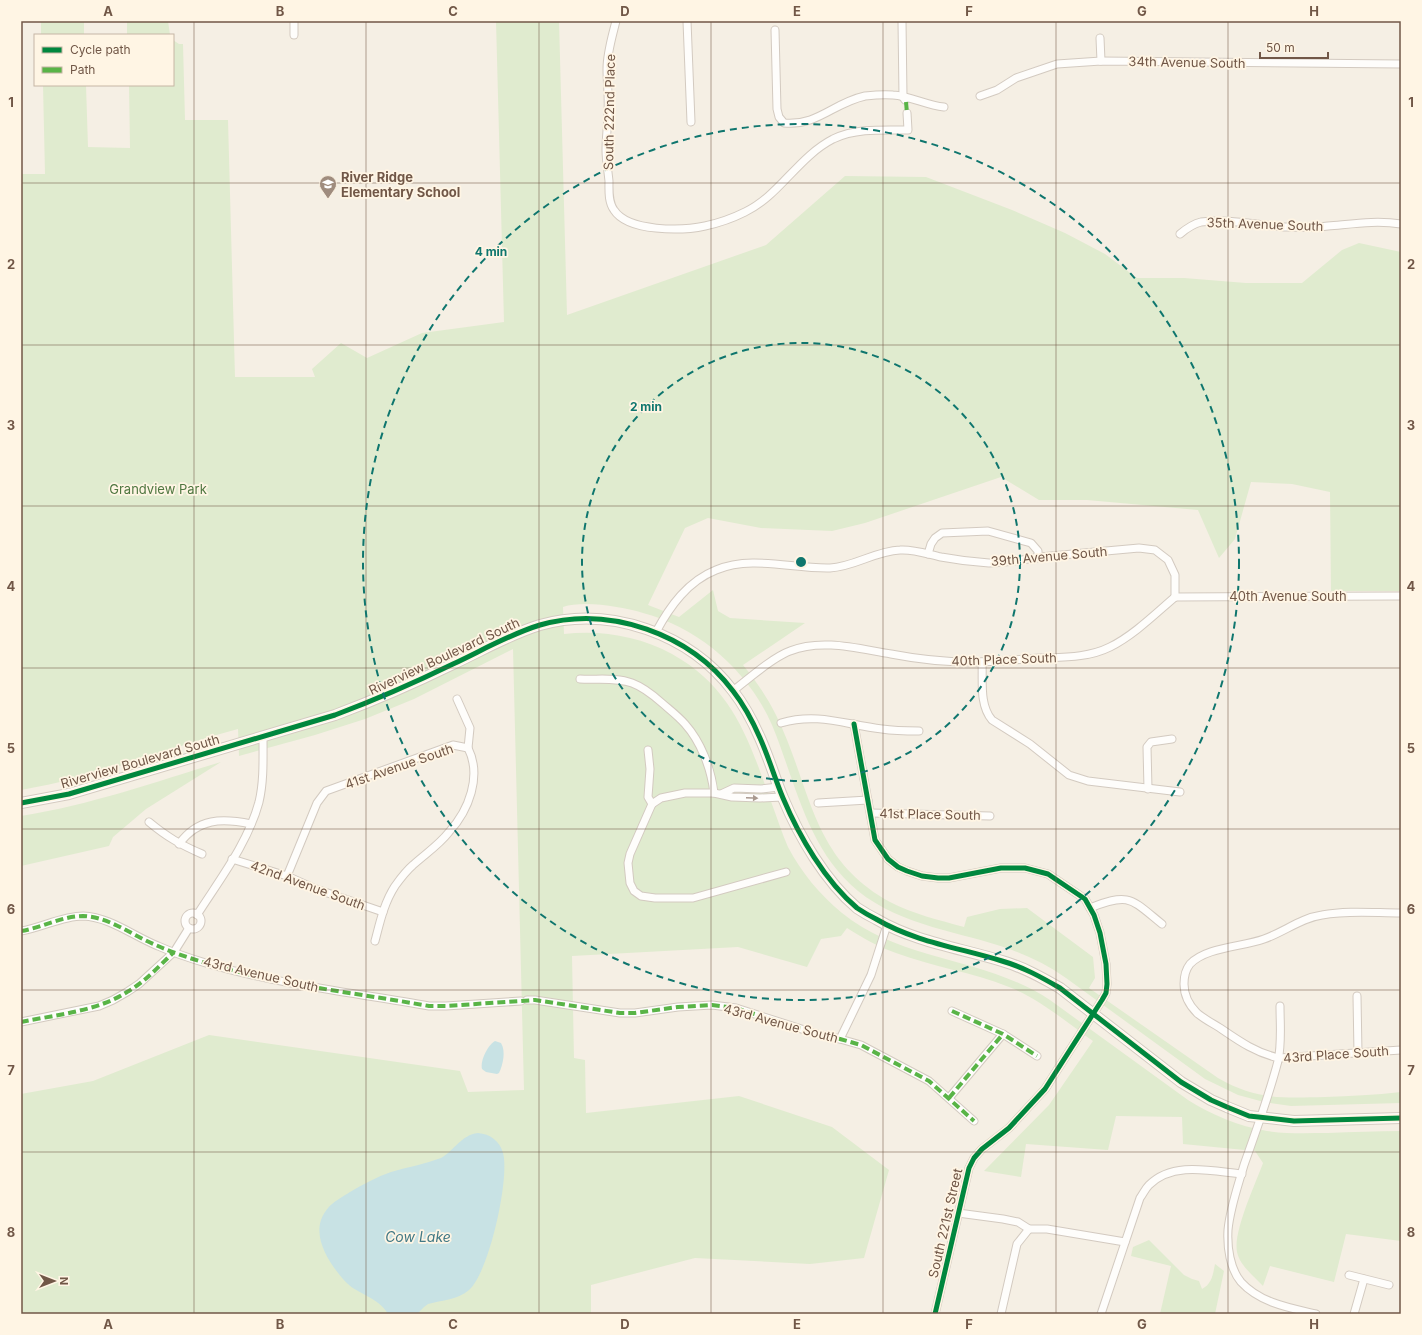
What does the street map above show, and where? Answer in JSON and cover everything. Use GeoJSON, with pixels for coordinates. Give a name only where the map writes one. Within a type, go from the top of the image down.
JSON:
{"type":"FeatureCollection","features":[{"type":"Feature","properties":{"kind":"street"},"geometry":{"type":"LineString","coordinates":[[294,21],[294,35]]}},
{"type":"Feature","properties":{"kind":"street","name":"South 222nd Place"},"geometry":{"type":"LineString","coordinates":[[616,21],[609,50],[607,68],[608,110],[606,151],[610,200],[613,209],[618,216],[630,223],[658,228],[691,229],[707,226],[746,212],[766,199],[806,158],[834,139],[846,134],[858,132],[908,130],[907,113]]}},
{"type":"Feature","properties":{"kind":"street"},"geometry":{"type":"LineString","coordinates":[[687,21],[691,122]]}},
{"type":"Feature","properties":{"kind":"street"},"geometry":{"type":"LineString","coordinates":[[902,21],[905,99]]}},
{"type":"Feature","properties":{"kind":"street"},"geometry":{"type":"LineString","coordinates":[[775,30],[777,109],[779,117],[784,122],[796,124],[807,121],[817,118],[845,103],[880,94],[893,94],[905,99],[944,107]]}},
{"type":"Feature","properties":{"kind":"street"},"geometry":{"type":"LineString","coordinates":[[1100,38],[1101,61]]}},
{"type":"Feature","properties":{"kind":"street","name":"34th Avenue South"},"geometry":{"type":"LineString","coordinates":[[980,96],[997,90],[1016,78],[1057,64],[1101,61],[1401,64]]}},
{"type":"Feature","properties":{"kind":"street","name":"35th Avenue South"},"geometry":{"type":"LineString","coordinates":[[1180,234],[1190,226],[1201,222],[1226,222],[1291,227],[1326,227],[1368,222],[1388,222],[1401,224]]}},
{"type":"Feature","properties":{"kind":"street"},"geometry":{"type":"LineString","coordinates":[[928,554],[931,544],[935,538],[942,533],[988,531],[1031,543],[1038,551],[1038,558]]}},
{"type":"Feature","properties":{"kind":"street","name":"39th Avenue South"},"geometry":{"type":"LineString","coordinates":[[656,632],[669,610],[689,587],[705,575],[729,566],[761,563],[831,568],[853,564],[887,552],[898,550],[912,550],[928,554],[987,563],[1006,563],[1038,558],[1139,548],[1155,550],[1168,560],[1175,574],[1175,597]]}},
{"type":"Feature","properties":{"kind":"street","name":"40th Avenue South"},"geometry":{"type":"LineString","coordinates":[[1175,597],[1401,596]]}},
{"type":"Feature","properties":{"kind":"street","name":"40th Place South"},"geometry":{"type":"LineString","coordinates":[[733,691],[789,651],[813,645],[832,645],[929,660],[964,662],[1077,656],[1097,652],[1110,647],[1143,625],[1175,597]]}},
{"type":"Feature","properties":{"kind":"street","name":"Riverview Boulevard South"},"geometry":{"type":"LineString","coordinates":[[21,803],[69,794],[335,715],[411,685],[525,630],[546,624],[572,620],[603,620],[633,624],[656,632],[683,646],[719,675],[733,691],[746,710],[761,741],[782,797],[794,822],[818,864],[842,893],[857,908],[906,934],[1003,961],[1027,970],[1060,988],[1196,1092],[1227,1108],[1249,1116],[1294,1121],[1401,1118]]}},
{"type":"Feature","properties":{"kind":"street"},"geometry":{"type":"LineString","coordinates":[[982,662],[984,705],[988,715],[992,720],[1030,744],[1069,775],[1088,781],[1180,792]]}},
{"type":"Feature","properties":{"kind":"street"},"geometry":{"type":"LineString","coordinates":[[580,679],[614,680],[632,683],[650,693],[684,723],[696,738],[718,793]]}},
{"type":"Feature","properties":{"kind":"street","name":"41st Avenue South"},"geometry":{"type":"LineString","coordinates":[[287,876],[317,803],[326,792],[453,745],[468,748],[470,728],[457,699]]}},
{"type":"Feature","properties":{"kind":"street"},"geometry":{"type":"LineString","coordinates":[[781,723],[817,718],[893,731],[920,731]]}},
{"type":"Feature","properties":{"kind":"street"},"geometry":{"type":"LineString","coordinates":[[854,724],[875,840],[888,858],[898,867],[922,876],[938,878],[1000,868],[1025,868],[1037,870],[1048,874],[1084,899],[1090,908],[1100,933],[1106,964],[1106,993],[1094,1014]]}},
{"type":"Feature","properties":{"kind":"street"},"geometry":{"type":"LineString","coordinates":[[197,915],[243,841],[251,824],[259,801],[262,776],[263,737]]}},
{"type":"Feature","properties":{"kind":"street"},"geometry":{"type":"LineString","coordinates":[[1148,789],[1147,747],[1151,742],[1172,739]]}},
{"type":"Feature","properties":{"kind":"street"},"geometry":{"type":"LineString","coordinates":[[375,940],[387,899],[411,866],[449,833],[463,811],[470,795],[474,779],[472,756],[468,748]]}},
{"type":"Feature","properties":{"kind":"street"},"geometry":{"type":"LineString","coordinates":[[648,750],[650,769],[648,797],[652,804]]}},
{"type":"Feature","properties":{"kind":"street"},"geometry":{"type":"LineString","coordinates":[[718,793],[734,788],[761,789],[779,787]]}},
{"type":"Feature","properties":{"kind":"street"},"geometry":{"type":"LineString","coordinates":[[782,797],[732,797],[718,793],[685,793],[661,798],[652,804],[630,854],[628,863],[630,883],[634,891],[641,896],[656,898],[693,898],[786,872]]}},
{"type":"Feature","properties":{"kind":"street"},"geometry":{"type":"LineString","coordinates":[[818,803],[868,800]]}},
{"type":"Feature","properties":{"kind":"street","name":"41st Place South"},"geometry":{"type":"LineString","coordinates":[[871,813],[990,816]]}},
{"type":"Feature","properties":{"kind":"street"},"geometry":{"type":"LineString","coordinates":[[179,844],[189,833],[201,825],[208,823],[228,821],[251,824]]}},
{"type":"Feature","properties":{"kind":"street"},"geometry":{"type":"LineString","coordinates":[[149,822],[179,844],[202,854]]}},
{"type":"Feature","properties":{"kind":"street","name":"42nd Avenue South"},"geometry":{"type":"LineString","coordinates":[[232,859],[287,876],[316,889],[383,912]]}},
{"type":"Feature","properties":{"kind":"street"},"geometry":{"type":"LineString","coordinates":[[1090,908],[1117,899],[1127,899],[1133,901],[1162,924]]}},
{"type":"Feature","properties":{"kind":"street","name":"43rd Place South"},"geometry":{"type":"LineString","coordinates":[[1401,912],[1336,913],[1306,919],[1255,942],[1213,951],[1200,957],[1190,964],[1184,976],[1185,994],[1192,1007],[1200,1015],[1249,1048],[1265,1055],[1278,1058],[1401,1050]]}},
{"type":"Feature","properties":{"kind":"street"},"geometry":{"type":"LineString","coordinates":[[191,914],[197,915],[201,920],[200,926],[195,929],[189,928],[186,923],[187,917],[191,914]]}},
{"type":"Feature","properties":{"kind":"street","name":"43rd Avenue South"},"geometry":{"type":"LineString","coordinates":[[21,931],[82,916],[116,925],[158,946],[210,964],[307,986],[429,1006],[535,1000],[620,1013],[635,1013],[678,1007],[712,1005],[736,1008],[820,1035],[861,1045],[923,1077],[974,1121]]}},
{"type":"Feature","properties":{"kind":"street"},"geometry":{"type":"LineString","coordinates":[[840,1039],[871,974],[887,925]]}},
{"type":"Feature","properties":{"kind":"street"},"geometry":{"type":"LineString","coordinates":[[21,1022],[99,1006],[113,1000],[139,984],[174,952],[189,928]]}},
{"type":"Feature","properties":{"kind":"street"},"geometry":{"type":"LineString","coordinates":[[1357,996],[1358,1053]]}},
{"type":"Feature","properties":{"kind":"street"},"geometry":{"type":"LineString","coordinates":[[1280,1006],[1280,1046],[1278,1058],[1272,1083],[1235,1195],[1228,1230],[1229,1250],[1235,1274],[1241,1282],[1260,1297],[1304,1313],[1316,1314]]}},
{"type":"Feature","properties":{"kind":"street"},"geometry":{"type":"LineString","coordinates":[[952,1011],[1003,1034],[1037,1056]]}},
{"type":"Feature","properties":{"kind":"street","name":"South 221st Street"},"geometry":{"type":"LineString","coordinates":[[935,1314],[969,1168],[974,1158],[993,1140],[1009,1128],[1045,1089],[1094,1014]]}},
{"type":"Feature","properties":{"kind":"street"},"geometry":{"type":"LineString","coordinates":[[949,1098],[1003,1034]]}},
{"type":"Feature","properties":{"kind":"street"},"geometry":{"type":"LineString","coordinates":[[1101,1314],[1140,1198],[1149,1185],[1169,1173],[1181,1169],[1242,1174]]}},
{"type":"Feature","properties":{"kind":"street"},"geometry":{"type":"LineString","coordinates":[[958,1213],[1018,1222],[1029,1229],[1047,1228],[1125,1242]]}},
{"type":"Feature","properties":{"kind":"street"},"geometry":{"type":"LineString","coordinates":[[1001,1314],[1017,1244],[1029,1229]]}},
{"type":"Feature","properties":{"kind":"street"},"geometry":{"type":"LineString","coordinates":[[1349,1275],[1388,1285]]}},
{"type":"Feature","properties":{"kind":"street"},"geometry":{"type":"LineString","coordinates":[[1354,1314],[1364,1279]]}},
{"type":"Feature","properties":{"kind":"green space"},"geometry":{"type":"Polygon","coordinates":[[[41,21],[84,21],[84,34],[41,34],[41,21]]]}},
{"type":"Feature","properties":{"kind":"green space"},"geometry":{"type":"Polygon","coordinates":[[[127,21],[168,21],[170,34],[127,34],[127,21]]]}},
{"type":"Feature","properties":{"kind":"green space","name":"Grandview Park"},"geometry":{"type":"Polygon","coordinates":[[[496,21],[559,21],[567,315],[766,245],[845,176],[926,177],[1012,210],[1065,233],[1105,254],[1137,278],[1184,278],[1246,283],[1302,283],[1342,250],[1359,243],[1401,252],[1401,591],[1331,591],[1330,492],[1292,484],[1251,482],[1235,539],[1219,558],[1198,510],[1087,500],[1039,500],[1001,477],[865,523],[832,531],[761,528],[708,518],[685,528],[648,605],[679,617],[713,590],[718,611],[730,618],[805,623],[743,665],[761,689],[776,715],[788,742],[816,819],[828,843],[844,864],[864,884],[890,902],[917,913],[964,927],[967,917],[1000,909],[1027,908],[1093,957],[1095,978],[1089,988],[1218,1078],[1232,1085],[1257,1094],[1296,1098],[1353,1096],[1401,1092],[1401,1103],[1291,1106],[1264,1102],[1238,1095],[1205,1079],[1066,978],[1040,962],[992,943],[932,927],[894,913],[875,903],[858,891],[826,856],[805,814],[772,725],[750,687],[736,670],[703,641],[684,629],[664,620],[643,613],[603,605],[582,604],[563,607],[564,634],[606,634],[646,643],[672,654],[693,668],[711,684],[726,701],[748,740],[786,842],[793,856],[812,883],[826,899],[842,913],[866,929],[917,951],[972,966],[1025,986],[1050,1000],[1188,1100],[1226,1119],[1256,1129],[1282,1133],[1401,1131],[1401,1241],[1346,1234],[1334,1282],[1270,1266],[1263,1286],[1241,1262],[1237,1252],[1237,1243],[1238,1232],[1263,1163],[1255,1151],[1183,1144],[1182,1117],[1116,1116],[1108,1150],[1026,1144],[1021,1177],[984,1171],[1049,1105],[1093,1041],[1052,1011],[1020,992],[981,977],[889,951],[847,928],[841,936],[821,939],[807,967],[738,947],[572,956],[574,1058],[585,1060],[586,1113],[739,1096],[832,1127],[889,1170],[864,1258],[810,1264],[695,1258],[591,1285],[591,1314],[21,1314],[21,1094],[93,1081],[209,1035],[460,1071],[468,1092],[524,1090],[513,649],[414,699],[365,719],[315,735],[239,756],[238,729],[95,773],[21,790],[21,174],[45,174],[43,86],[86,86],[88,147],[130,148],[129,86],[174,86],[174,41],[179,44],[183,44],[185,120],[228,120],[235,377],[315,377],[312,369],[341,343],[367,358],[422,333],[504,322],[496,21]]]}},
{"type":"Feature","properties":{"kind":"green space"},"geometry":{"type":"Polygon","coordinates":[[[221,762],[146,809],[113,837],[109,846],[21,866],[21,816],[72,806],[221,762]]]}},
{"type":"Feature","properties":{"kind":"green space"},"geometry":{"type":"Polygon","coordinates":[[[1149,1240],[1184,1275],[1199,1281],[1202,1289],[1210,1282],[1215,1264],[1224,1271],[1215,1314],[1160,1314],[1171,1266],[1131,1256],[1133,1247],[1149,1240]]]}},
{"type":"Feature","properties":{"kind":"water"},"geometry":{"type":"Polygon","coordinates":[[[495,1041],[501,1043],[504,1054],[502,1066],[497,1074],[486,1072],[482,1069],[483,1058],[487,1050],[495,1041]]]}},
{"type":"Feature","properties":{"kind":"water","name":"Cow Lake"},"geometry":{"type":"Polygon","coordinates":[[[478,1133],[487,1135],[500,1145],[503,1153],[504,1165],[501,1203],[484,1265],[469,1290],[460,1296],[428,1304],[417,1314],[388,1314],[379,1303],[348,1284],[331,1263],[322,1245],[320,1236],[322,1217],[332,1204],[360,1186],[391,1172],[441,1158],[467,1137],[478,1133]]]}},
{"type":"Feature","properties":{"kind":"marked path"},"geometry":{"type":"LineString","coordinates":[[906,102],[907,113]]}},
{"type":"Feature","properties":{"kind":"marked path"},"geometry":{"type":"LineString","coordinates":[[21,931],[67,918],[83,916],[93,917],[112,923],[149,942],[183,956],[236,971],[263,978],[429,1006],[535,1000],[620,1013],[635,1013],[678,1007],[712,1005],[736,1008],[820,1035],[861,1045],[929,1081],[974,1121]]}},
{"type":"Feature","properties":{"kind":"marked path"},"geometry":{"type":"LineString","coordinates":[[21,1022],[76,1012],[103,1004],[140,984],[174,952]]}},
{"type":"Feature","properties":{"kind":"marked path"},"geometry":{"type":"LineString","coordinates":[[952,1011],[1003,1034],[1037,1056]]}},
{"type":"Feature","properties":{"kind":"marked path"},"geometry":{"type":"LineString","coordinates":[[949,1098],[1003,1034]]}},
{"type":"Feature","properties":{"kind":"cycle path"},"geometry":{"type":"LineString","coordinates":[[21,803],[69,794],[335,715],[394,691],[507,638],[540,625],[567,620],[594,619],[620,622],[647,629],[671,640],[695,654],[715,671],[733,691],[745,708],[757,732],[789,813],[805,842],[834,885],[857,908],[891,927],[922,939],[1010,963],[1039,976],[1060,988],[1181,1082],[1211,1100],[1249,1116],[1294,1121],[1401,1118]]}},
{"type":"Feature","properties":{"kind":"cycle path"},"geometry":{"type":"LineString","coordinates":[[854,724],[875,840],[888,859],[898,867],[907,871],[922,876],[938,878],[949,878],[1001,868],[1025,868],[1048,874],[1085,899],[1094,915],[1100,933],[1106,964],[1106,993],[1045,1089],[1009,1128],[982,1149],[974,1158],[969,1168],[935,1314]]}},
{"type":"Feature","properties":{"kind":"place","name":"River Ridge Elementary School"},"geometry":{"type":"Point","coordinates":[328,199]}}]}
